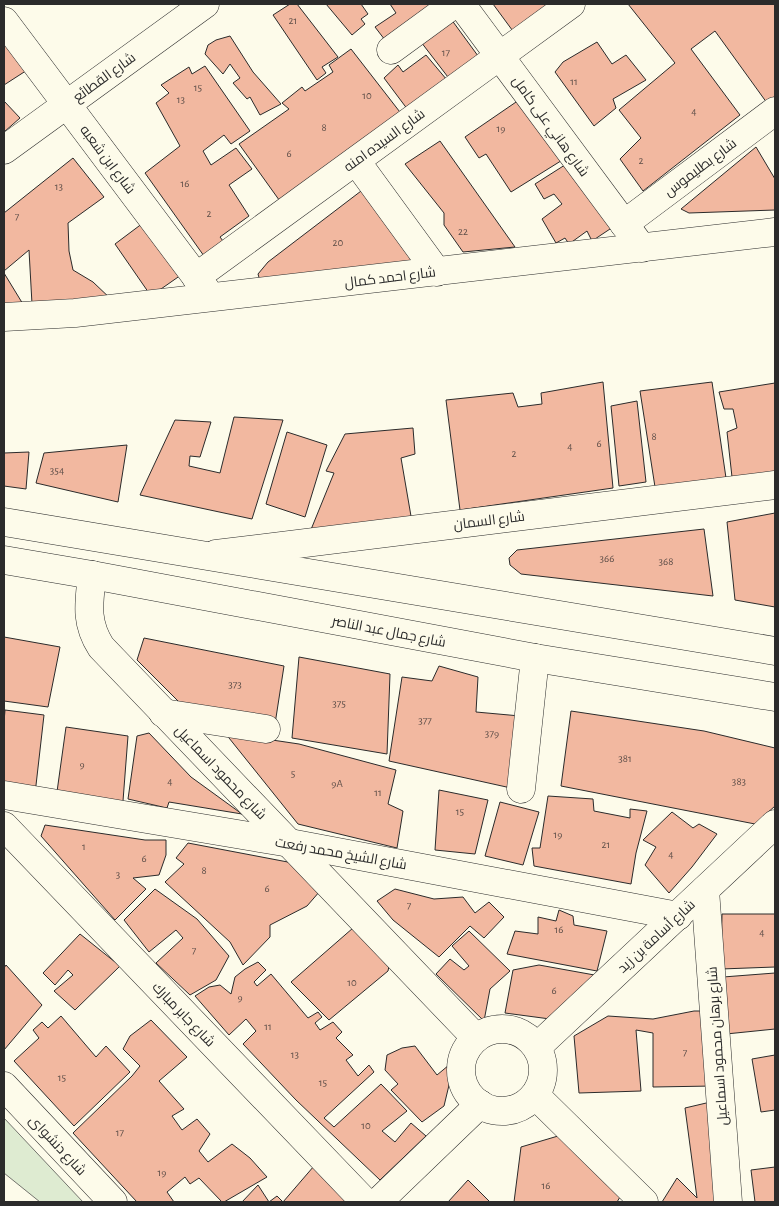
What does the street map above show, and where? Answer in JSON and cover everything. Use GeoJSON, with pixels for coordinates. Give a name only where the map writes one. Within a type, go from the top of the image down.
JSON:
{"type":"FeatureCollection","features":[{"type":"Feature","properties":{"kind":"street","name":"شارع القطائع"},"geometry":{"type":"LineString","coordinates":[[4,150],[205,4]]}},
{"type":"Feature","properties":{"kind":"street"},"geometry":{"type":"LineString","coordinates":[[392,50],[454,4]]}},
{"type":"Feature","properties":{"kind":"street","name":"شارع هاني على كامل"},"geometry":{"type":"LineString","coordinates":[[461,4],[642,248]]}},
{"type":"Feature","properties":{"kind":"street","name":"شارع السيده امنه"},"geometry":{"type":"LineString","coordinates":[[204,287],[356,161],[571,4]]}},
{"type":"Feature","properties":{"kind":"street","name":"شارع ابن شعبه"},"geometry":{"type":"LineString","coordinates":[[4,21],[204,287]]}},
{"type":"Feature","properties":{"kind":"street","name":"شارع بطليموس"},"geometry":{"type":"LineString","coordinates":[[624,224],[775,111]]}},
{"type":"Feature","properties":{"kind":"street"},"geometry":{"type":"LineString","coordinates":[[356,161],[437,272]]}},
{"type":"Feature","properties":{"kind":"street","name":"شارع احمد كمال"},"geometry":{"type":"LineString","coordinates":[[4,317],[75,313],[204,287],[437,272],[775,232]]}},
{"type":"Feature","properties":{"kind":"street","name":"شارع السمان"},"geometry":{"type":"LineString","coordinates":[[203,556],[775,485]]}},
{"type":"Feature","properties":{"kind":"street"},"geometry":{"type":"LineString","coordinates":[[4,522],[775,651]]}},
{"type":"Feature","properties":{"kind":"street","name":"شارع جمال عبد الناصر"},"geometry":{"type":"LineString","coordinates":[[4,560],[535,658],[775,697]]}},
{"type":"Feature","properties":{"kind":"street","name":"شارع محمود اسماعيل"},"geometry":{"type":"LineString","coordinates":[[92,575],[88,614],[90,626],[94,637],[109,656],[476,1038]]}},
{"type":"Feature","properties":{"kind":"street"},"geometry":{"type":"LineString","coordinates":[[521,789],[535,658]]}},
{"type":"Feature","properties":{"kind":"street"},"geometry":{"type":"LineString","coordinates":[[163,713],[266,730]]}},
{"type":"Feature","properties":{"kind":"street","name":"شارع الشيخ محمد رفعت"},"geometry":{"type":"LineString","coordinates":[[4,795],[290,843],[678,916]]}},
{"type":"Feature","properties":{"kind":"street","name":"شارع أسامة بن زيد"},"geometry":{"type":"LineString","coordinates":[[537,1048],[775,824]]}},
{"type":"Feature","properties":{"kind":"street","name":"شارع جابر مبارك"},"geometry":{"type":"LineString","coordinates":[[4,826],[365,1202]]}},
{"type":"Feature","properties":{"kind":"street","name":"شارع برهان محمود اسماعيل"},"geometry":{"type":"LineString","coordinates":[[705,890],[728,1202]]}},
{"type":"Feature","properties":{"kind":"street"},"geometry":{"type":"LineString","coordinates":[[508,1029],[520,1032],[537,1048],[544,1066],[540,1086],[535,1095],[523,1105],[509,1111],[489,1109],[470,1096],[463,1085],[460,1072],[462,1059],[467,1047],[476,1038],[491,1030],[508,1029]]}},
{"type":"Feature","properties":{"kind":"street","name":"شارع دنشواى"},"geometry":{"type":"LineString","coordinates":[[4,1086],[114,1202]]}},
{"type":"Feature","properties":{"kind":"street"},"geometry":{"type":"LineString","coordinates":[[535,1095],[644,1202]]}},
{"type":"Feature","properties":{"kind":"street"},"geometry":{"type":"LineString","coordinates":[[378,1202],[480,1104]]}},
{"type":"Feature","properties":{"kind":"green space"},"geometry":{"type":"Polygon","coordinates":[[[4,1118],[83,1202],[40,1202],[4,1173],[4,1118]]]}},
{"type":"Feature","properties":{"kind":"building"},"geometry":{"type":"Polygon","coordinates":[[[290,4],[297,4],[338,57],[322,67],[326,73],[317,80],[273,15],[290,4]]]}},
{"type":"Feature","properties":{"kind":"building"},"geometry":{"type":"Polygon","coordinates":[[[326,4],[361,4],[368,14],[361,19],[365,24],[352,35],[326,4]]]}},
{"type":"Feature","properties":{"kind":"building"},"geometry":{"type":"Polygon","coordinates":[[[390,4],[432,4],[385,40],[375,27],[396,13],[390,4]]]}},
{"type":"Feature","properties":{"kind":"building"},"geometry":{"type":"Polygon","coordinates":[[[493,4],[567,4],[518,38],[493,4]]]}},
{"type":"Feature","properties":{"kind":"building"},"geometry":{"type":"Polygon","coordinates":[[[628,4],[775,4],[775,96],[767,103],[715,31],[691,49],[740,115],[643,191],[620,159],[641,138],[619,110],[675,63],[628,4]]]}},
{"type":"Feature","properties":{"kind":"building"},"geometry":{"type":"Polygon","coordinates":[[[451,19],[481,60],[451,81],[421,42],[451,19]]]}},
{"type":"Feature","properties":{"kind":"building"},"geometry":{"type":"Polygon","coordinates":[[[4,24],[35,65],[4,85],[4,24]]]}},
{"type":"Feature","properties":{"kind":"building"},"geometry":{"type":"Polygon","coordinates":[[[230,36],[253,72],[281,104],[260,115],[250,97],[247,99],[233,83],[240,78],[230,64],[223,74],[205,54],[208,45],[216,40],[230,36]]]}},
{"type":"Feature","properties":{"kind":"building"},"geometry":{"type":"Polygon","coordinates":[[[597,42],[612,64],[626,55],[646,80],[613,99],[616,108],[594,126],[555,72],[563,62],[597,42]]]}},
{"type":"Feature","properties":{"kind":"building"},"geometry":{"type":"Polygon","coordinates":[[[351,49],[403,116],[282,204],[239,144],[289,109],[282,103],[302,87],[305,91],[333,72],[329,65],[351,49]]]}},
{"type":"Feature","properties":{"kind":"building"},"geometry":{"type":"Polygon","coordinates":[[[426,55],[447,80],[408,110],[384,78],[398,65],[403,72],[426,55]]]}},
{"type":"Feature","properties":{"kind":"building"},"geometry":{"type":"Polygon","coordinates":[[[205,66],[250,131],[231,144],[224,135],[203,151],[211,165],[236,148],[252,169],[229,185],[249,216],[220,237],[229,249],[209,263],[145,173],[180,146],[156,103],[169,93],[161,85],[189,67],[192,74],[205,66]]]}},
{"type":"Feature","properties":{"kind":"building"},"geometry":{"type":"Polygon","coordinates":[[[519,100],[564,159],[511,192],[486,154],[479,158],[465,137],[519,100]]]}},
{"type":"Feature","properties":{"kind":"building"},"geometry":{"type":"Polygon","coordinates":[[[4,101],[20,118],[4,132],[4,101]]]}},
{"type":"Feature","properties":{"kind":"building"},"geometry":{"type":"Polygon","coordinates":[[[440,141],[515,247],[463,252],[444,225],[444,213],[405,164],[440,141]]]}},
{"type":"Feature","properties":{"kind":"building"},"geometry":{"type":"Polygon","coordinates":[[[756,147],[775,179],[775,210],[689,213],[681,209],[756,147]]]}},
{"type":"Feature","properties":{"kind":"building"},"geometry":{"type":"Polygon","coordinates":[[[73,158],[104,197],[68,223],[69,251],[73,270],[93,282],[113,301],[32,304],[29,250],[4,271],[4,213],[73,158]]]}},
{"type":"Feature","properties":{"kind":"building"},"geometry":{"type":"Polygon","coordinates":[[[568,163],[613,227],[592,241],[587,231],[569,244],[565,238],[556,243],[542,219],[562,204],[554,194],[544,199],[535,184],[568,163]]]}},
{"type":"Feature","properties":{"kind":"building"},"geometry":{"type":"Polygon","coordinates":[[[365,188],[421,261],[260,281],[258,274],[268,262],[365,188]]]}},
{"type":"Feature","properties":{"kind":"building"},"geometry":{"type":"Polygon","coordinates":[[[143,223],[181,275],[151,296],[115,244],[143,223]]]}},
{"type":"Feature","properties":{"kind":"building"},"geometry":{"type":"Polygon","coordinates":[[[4,273],[29,314],[4,314],[4,273]]]}},
{"type":"Feature","properties":{"kind":"building"},"geometry":{"type":"Polygon","coordinates":[[[603,382],[613,488],[460,510],[446,400],[513,393],[518,407],[542,404],[541,393],[603,382]]]}},
{"type":"Feature","properties":{"kind":"building"},"geometry":{"type":"Polygon","coordinates":[[[712,382],[726,478],[655,487],[640,391],[712,382]]]}},
{"type":"Feature","properties":{"kind":"building"},"geometry":{"type":"Polygon","coordinates":[[[775,383],[775,472],[732,477],[727,432],[737,428],[733,409],[724,409],[719,392],[775,383]]]}},
{"type":"Feature","properties":{"kind":"building"},"geometry":{"type":"Polygon","coordinates":[[[637,401],[646,482],[619,486],[611,406],[637,401]]]}},
{"type":"Feature","properties":{"kind":"building"},"geometry":{"type":"Polygon","coordinates":[[[234,417],[283,420],[252,519],[140,495],[175,420],[211,422],[200,457],[190,456],[189,466],[220,473],[234,417]]]}},
{"type":"Feature","properties":{"kind":"building"},"geometry":{"type":"Polygon","coordinates":[[[413,428],[415,454],[401,458],[412,522],[310,532],[334,473],[326,471],[345,434],[413,428]]]}},
{"type":"Feature","properties":{"kind":"building"},"geometry":{"type":"Polygon","coordinates":[[[287,432],[327,445],[305,517],[266,504],[287,432]]]}},
{"type":"Feature","properties":{"kind":"building"},"geometry":{"type":"Polygon","coordinates":[[[127,445],[118,502],[36,483],[44,453],[127,445]]]}},
{"type":"Feature","properties":{"kind":"building"},"geometry":{"type":"Polygon","coordinates":[[[29,452],[26,489],[4,486],[4,453],[29,452]]]}},
{"type":"Feature","properties":{"kind":"building"},"geometry":{"type":"Polygon","coordinates":[[[775,513],[775,607],[735,600],[727,522],[775,513]]]}},
{"type":"Feature","properties":{"kind":"building"},"geometry":{"type":"Polygon","coordinates":[[[704,529],[713,596],[521,574],[510,565],[509,558],[517,550],[704,529]]]}},
{"type":"Feature","properties":{"kind":"building"},"geometry":{"type":"Polygon","coordinates":[[[4,637],[60,647],[48,707],[4,701],[4,637]]]}},
{"type":"Feature","properties":{"kind":"building"},"geometry":{"type":"Polygon","coordinates":[[[144,638],[284,666],[275,724],[185,708],[137,660],[144,638]]]}},
{"type":"Feature","properties":{"kind":"building"},"geometry":{"type":"Polygon","coordinates":[[[299,657],[390,674],[387,754],[292,738],[299,657]]]}},
{"type":"Feature","properties":{"kind":"building"},"geometry":{"type":"Polygon","coordinates":[[[439,666],[478,677],[476,712],[520,716],[511,788],[389,761],[402,677],[432,681],[439,666]]]}},
{"type":"Feature","properties":{"kind":"building"},"geometry":{"type":"Polygon","coordinates":[[[5,710],[44,715],[35,794],[4,789],[5,710]]]}},
{"type":"Feature","properties":{"kind":"building"},"geometry":{"type":"Polygon","coordinates":[[[571,711],[704,731],[775,748],[775,806],[755,824],[561,786],[571,711]]]}},
{"type":"Feature","properties":{"kind":"building"},"geometry":{"type":"Polygon","coordinates":[[[66,727],[128,736],[123,801],[56,799],[66,727]]]}},
{"type":"Feature","properties":{"kind":"building"},"geometry":{"type":"Polygon","coordinates":[[[149,733],[191,777],[242,814],[169,802],[167,808],[128,799],[137,736],[149,733]]]}},
{"type":"Feature","properties":{"kind":"building"},"geometry":{"type":"Polygon","coordinates":[[[225,733],[299,744],[396,770],[388,804],[403,811],[397,848],[298,824],[225,733]]]}},
{"type":"Feature","properties":{"kind":"building"},"geometry":{"type":"Polygon","coordinates":[[[439,790],[488,800],[475,854],[435,850],[439,790]]]}},
{"type":"Feature","properties":{"kind":"building"},"geometry":{"type":"Polygon","coordinates":[[[548,796],[593,799],[594,811],[630,818],[630,809],[647,811],[636,853],[631,884],[534,866],[532,848],[540,848],[548,796]]]}},
{"type":"Feature","properties":{"kind":"building"},"geometry":{"type":"Polygon","coordinates":[[[500,802],[539,812],[523,865],[485,856],[500,802]]]}},
{"type":"Feature","properties":{"kind":"building"},"geometry":{"type":"Polygon","coordinates":[[[672,812],[693,828],[699,824],[717,834],[669,893],[645,865],[656,847],[643,840],[672,812]]]}},
{"type":"Feature","properties":{"kind":"building"},"geometry":{"type":"Polygon","coordinates":[[[45,825],[145,840],[166,840],[166,855],[159,875],[133,878],[146,889],[115,920],[41,836],[45,825]]]}},
{"type":"Feature","properties":{"kind":"building"},"geometry":{"type":"Polygon","coordinates":[[[188,843],[293,863],[320,891],[307,906],[270,925],[270,937],[243,965],[230,942],[165,882],[184,864],[176,858],[188,843]]]}},
{"type":"Feature","properties":{"kind":"building"},"geometry":{"type":"Polygon","coordinates":[[[155,889],[197,919],[229,956],[216,980],[190,995],[156,963],[183,938],[176,930],[149,952],[124,920],[155,889]]]}},
{"type":"Feature","properties":{"kind":"building"},"geometry":{"type":"Polygon","coordinates":[[[395,889],[434,899],[463,897],[475,913],[489,902],[504,917],[484,938],[470,926],[439,957],[393,920],[377,901],[395,889]]]}},
{"type":"Feature","properties":{"kind":"building"},"geometry":{"type":"Polygon","coordinates":[[[559,910],[573,916],[574,925],[607,931],[597,971],[507,954],[515,931],[538,934],[538,917],[556,921],[559,910]]]}},
{"type":"Feature","properties":{"kind":"building"},"geometry":{"type":"Polygon","coordinates":[[[722,914],[775,914],[775,967],[721,969],[722,914]]]}},
{"type":"Feature","properties":{"kind":"building"},"geometry":{"type":"Polygon","coordinates":[[[353,928],[390,961],[388,971],[329,1020],[291,982],[353,928]]]}},
{"type":"Feature","properties":{"kind":"building"},"geometry":{"type":"Polygon","coordinates":[[[469,931],[510,971],[490,989],[484,1021],[436,974],[450,959],[464,970],[469,966],[452,946],[469,931]]]}},
{"type":"Feature","properties":{"kind":"building"},"geometry":{"type":"Polygon","coordinates":[[[80,934],[120,966],[75,1010],[54,991],[73,975],[68,970],[55,985],[43,973],[80,934]]]}},
{"type":"Feature","properties":{"kind":"building"},"geometry":{"type":"Polygon","coordinates":[[[258,962],[266,970],[254,982],[257,986],[271,974],[308,1018],[318,1012],[322,1017],[315,1023],[320,1030],[333,1022],[342,1032],[336,1038],[353,1055],[346,1060],[358,1076],[369,1065],[374,1072],[324,1118],[334,1127],[381,1084],[407,1111],[382,1131],[395,1142],[411,1123],[426,1136],[380,1180],[296,1100],[243,1044],[256,1031],[246,1019],[229,1035],[195,996],[209,987],[220,985],[231,994],[235,977],[258,962]]]}},
{"type":"Feature","properties":{"kind":"building"},"geometry":{"type":"Polygon","coordinates":[[[6,965],[42,1005],[4,1050],[4,968],[6,965]]]}},
{"type":"Feature","properties":{"kind":"building"},"geometry":{"type":"Polygon","coordinates":[[[539,965],[600,976],[550,1019],[505,1013],[513,970],[539,965]]]}},
{"type":"Feature","properties":{"kind":"building"},"geometry":{"type":"Polygon","coordinates":[[[775,973],[775,1029],[726,1034],[723,977],[775,973]]]}},
{"type":"Feature","properties":{"kind":"building"},"geometry":{"type":"Polygon","coordinates":[[[694,1011],[710,1011],[713,1086],[653,1087],[653,1033],[636,1030],[641,1091],[579,1093],[574,1036],[608,1016],[653,1019],[694,1011]]]}},
{"type":"Feature","properties":{"kind":"building"},"geometry":{"type":"Polygon","coordinates":[[[61,1016],[96,1057],[106,1046],[130,1072],[74,1126],[14,1061],[39,1038],[33,1030],[42,1022],[48,1028],[61,1016]]]}},
{"type":"Feature","properties":{"kind":"building"},"geometry":{"type":"Polygon","coordinates":[[[151,1020],[187,1057],[159,1081],[184,1109],[172,1116],[182,1130],[197,1119],[210,1134],[199,1151],[208,1162],[232,1144],[250,1158],[267,1177],[224,1202],[199,1178],[190,1184],[185,1177],[167,1192],[174,1202],[137,1202],[73,1133],[140,1066],[123,1049],[130,1036],[151,1020]]]}},
{"type":"Feature","properties":{"kind":"building"},"geometry":{"type":"Polygon","coordinates":[[[415,1046],[437,1075],[455,1060],[444,1106],[422,1122],[391,1090],[398,1084],[385,1070],[387,1055],[402,1048],[415,1046]]]}},
{"type":"Feature","properties":{"kind":"building"},"geometry":{"type":"Polygon","coordinates":[[[775,1055],[775,1110],[761,1112],[752,1059],[775,1055]]]}},
{"type":"Feature","properties":{"kind":"building"},"geometry":{"type":"Polygon","coordinates":[[[719,1100],[723,1202],[662,1202],[677,1178],[697,1198],[685,1108],[719,1100]]]}},
{"type":"Feature","properties":{"kind":"building"},"geometry":{"type":"Polygon","coordinates":[[[558,1136],[620,1197],[617,1202],[514,1202],[521,1147],[558,1136]]]}},
{"type":"Feature","properties":{"kind":"building"},"geometry":{"type":"Polygon","coordinates":[[[314,1166],[350,1202],[283,1202],[314,1166]]]}},
{"type":"Feature","properties":{"kind":"building"},"geometry":{"type":"Polygon","coordinates":[[[775,1167],[775,1202],[755,1202],[751,1170],[775,1167]]]}},
{"type":"Feature","properties":{"kind":"building"},"geometry":{"type":"Polygon","coordinates":[[[468,1180],[490,1202],[448,1202],[468,1180]]]}},
{"type":"Feature","properties":{"kind":"building"},"geometry":{"type":"Polygon","coordinates":[[[258,1185],[269,1202],[242,1202],[258,1185]]]}},
{"type":"Feature","properties":{"kind":"building"},"geometry":{"type":"Polygon","coordinates":[[[277,1196],[283,1202],[269,1202],[277,1196]]]}}]}
